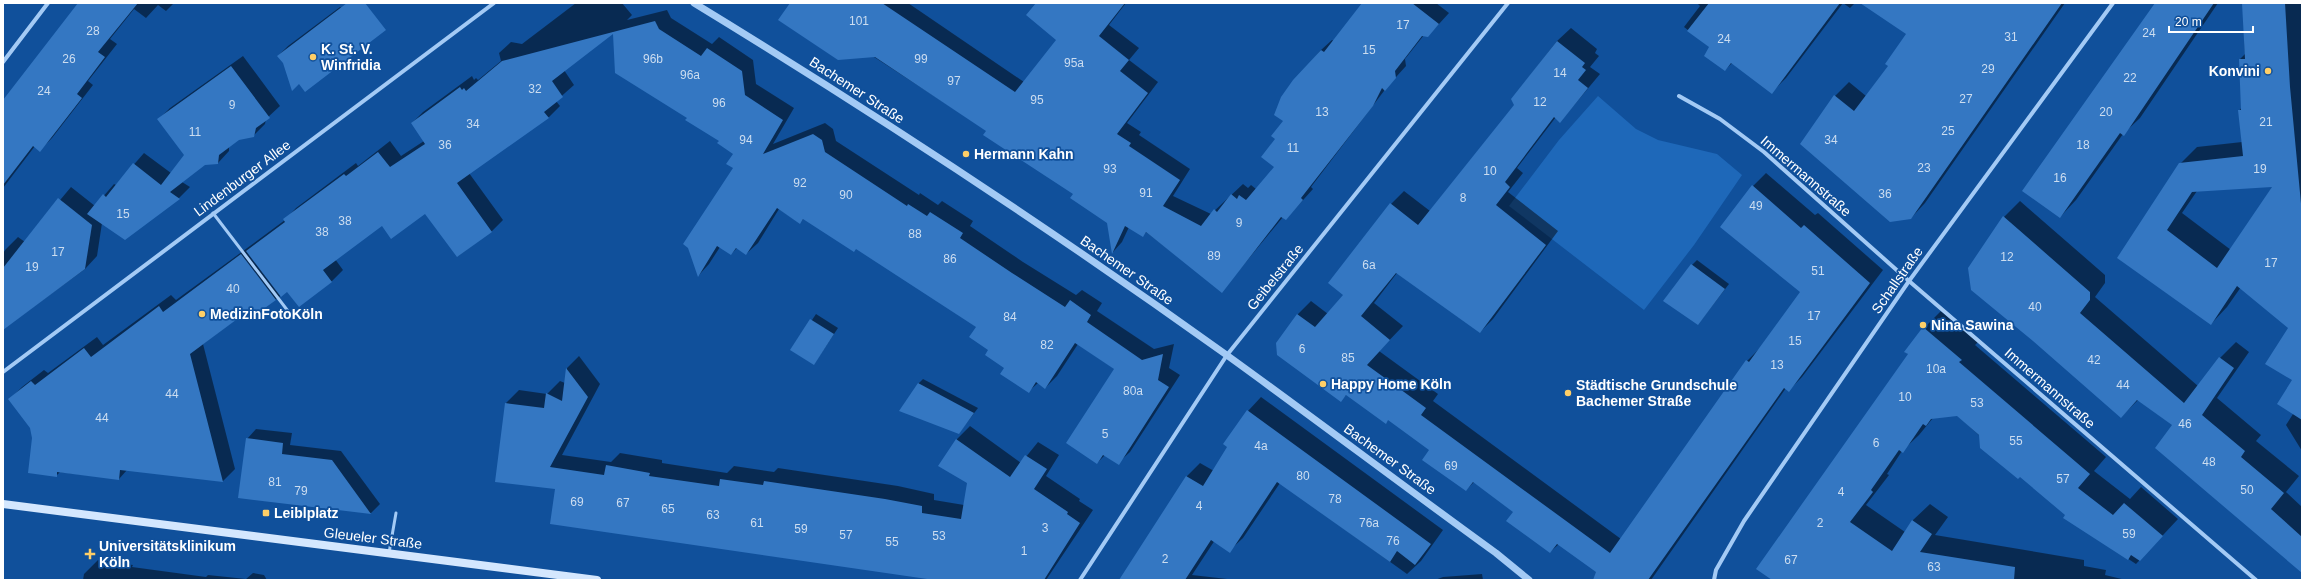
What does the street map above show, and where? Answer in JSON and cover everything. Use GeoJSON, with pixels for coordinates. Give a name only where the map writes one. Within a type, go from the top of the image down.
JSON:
{"type":"FeatureCollection","features":[{"type":"Feature","properties":{"kind":"main road","name":"Gleueler Straße"},"geometry":{"type":"LineString","coordinates":[[3,504],[597,580]]}},
{"type":"Feature","properties":{"kind":"street"},"geometry":{"type":"LineString","coordinates":[[3,62],[48,3]]}},
{"type":"Feature","properties":{"kind":"street","name":"Lindenburger Allee"},"geometry":{"type":"LineString","coordinates":[[3,372],[494,3]]}},
{"type":"Feature","properties":{"kind":"street","name":"Bachemer Straße"},"geometry":{"type":"LineString","coordinates":[[694,3],[956,169],[1227,355],[1496,553],[1529,580]]}},
{"type":"Feature","properties":{"kind":"street","name":"Geibelstraße"},"geometry":{"type":"LineString","coordinates":[[1080,580],[1227,355],[1508,3]]}},
{"type":"Feature","properties":{"kind":"street","name":"Schallstraße"},"geometry":{"type":"LineString","coordinates":[[1714,580],[1716,570],[1744,521],[1909,281],[2114,3]]}},
{"type":"Feature","properties":{"kind":"street","name":"Immermannstraße"},"geometry":{"type":"LineString","coordinates":[[1679,96],[1720,119],[1764,152],[1909,281],[2256,580]]}},
{"type":"Feature","properties":{"kind":"lane"},"geometry":{"type":"LineString","coordinates":[[213,213],[291,315]]}},
{"type":"Feature","properties":{"kind":"lane"},"geometry":{"type":"LineString","coordinates":[[389,553],[396,513]]}},
{"type":"Feature","properties":{"kind":"shaded area"},"geometry":{"type":"Polygon","coordinates":[[[1598,96],[1636,129],[1658,140],[1717,154],[1742,175],[1694,245],[1644,310],[1509,206],[1559,140],[1598,96]]]}},
{"type":"Feature","properties":{"kind":"building"},"geometry":{"type":"Polygon","coordinates":[[[78,3],[138,3],[98,52],[105,57],[77,94],[82,98],[40,152],[33,146],[3,185],[3,100],[78,3]]]}},
{"type":"Feature","properties":{"kind":"building"},"geometry":{"type":"Polygon","coordinates":[[[347,3],[365,3],[386,30],[305,92],[299,84],[292,91],[283,63],[277,56],[347,3]]]}},
{"type":"Feature","properties":{"kind":"building"},"geometry":{"type":"Polygon","coordinates":[[[790,3],[882,3],[1015,92],[1056,40],[1026,15],[1036,3],[1125,3],[1099,36],[1129,60],[1120,71],[1148,93],[1117,134],[1131,143],[1129,146],[1180,180],[1163,206],[1201,226],[1214,209],[1217,212],[1231,194],[1237,199],[1239,195],[1246,200],[1274,167],[1261,157],[1275,139],[1271,136],[1283,121],[1274,115],[1281,97],[1293,80],[1321,50],[1324,52],[1362,3],[1412,3],[1439,24],[1428,37],[1422,36],[1395,71],[1396,78],[1385,91],[1382,88],[1373,106],[1301,198],[1303,200],[1286,220],[1281,217],[1222,293],[1146,232],[1143,237],[1125,226],[1112,254],[1107,223],[1070,198],[1073,194],[983,135],[986,131],[875,57],[838,60],[778,20],[790,3]]]}},
{"type":"Feature","properties":{"kind":"building"},"geometry":{"type":"Polygon","coordinates":[[[1709,3],[1840,3],[1772,94],[1731,63],[1725,71],[1704,56],[1709,47],[1687,31],[1709,3]]]}},
{"type":"Feature","properties":{"kind":"building"},"geometry":{"type":"Polygon","coordinates":[[[1860,3],[2062,3],[1911,219],[1890,222],[1800,144],[1834,95],[1854,111],[1888,66],[1885,64],[1906,34],[1860,3]]]}},
{"type":"Feature","properties":{"kind":"building"},"geometry":{"type":"Polygon","coordinates":[[[2155,3],[2214,3],[2124,136],[2120,133],[2060,218],[2022,191],[2155,3]]]}},
{"type":"Feature","properties":{"kind":"building"},"geometry":{"type":"Polygon","coordinates":[[[2242,3],[2285,3],[2290,87],[2302,214],[2302,420],[2277,404],[2292,380],[2265,364],[2288,328],[2237,286],[2211,325],[2117,258],[2179,163],[2243,156],[2238,110],[2241,110],[2239,59],[2245,59],[2242,3]],[[2272,187],[2192,192],[2167,230],[2217,268],[2272,187]]]}},
{"type":"Feature","properties":{"kind":"building"},"geometry":{"type":"Polygon","coordinates":[[[655,21],[659,29],[701,56],[707,48],[742,71],[745,95],[783,120],[763,154],[813,134],[822,140],[825,152],[907,206],[908,204],[927,216],[930,212],[963,233],[960,238],[1065,307],[1070,300],[1091,315],[1087,322],[1142,360],[1163,354],[1158,380],[1169,387],[1119,465],[1103,455],[1097,464],[1066,443],[1114,369],[1075,343],[1045,389],[1036,382],[1029,393],[1000,374],[1004,368],[985,355],[988,350],[969,337],[976,327],[856,249],[854,252],[803,219],[800,224],[777,208],[746,255],[736,248],[731,255],[717,246],[698,277],[688,248],[683,244],[733,168],[726,164],[733,154],[717,143],[719,141],[685,120],[687,118],[615,73],[613,34],[552,81],[563,97],[544,112],[549,118],[457,183],[492,232],[457,257],[425,214],[391,239],[382,226],[323,270],[332,282],[299,307],[287,292],[281,297],[246,251],[285,222],[283,219],[344,174],[346,176],[378,152],[390,167],[425,144],[411,123],[460,87],[462,90],[464,88],[466,91],[502,61],[655,21]]]}},
{"type":"Feature","properties":{"kind":"building"},"geometry":{"type":"Polygon","coordinates":[[[1557,41],[1585,63],[1582,67],[1586,70],[1578,80],[1588,88],[1560,123],[1554,117],[1505,182],[1510,187],[1496,205],[1546,245],[1480,333],[1396,273],[1361,316],[1390,340],[1367,365],[1426,408],[1421,415],[1610,553],[1746,360],[1749,362],[1800,292],[1720,227],[1752,185],[1801,228],[1804,225],[1870,283],[1789,392],[1784,388],[1648,580],[1593,580],[1596,572],[1557,544],[1550,553],[1506,521],[1513,512],[1473,482],[1466,491],[1422,460],[1429,450],[1388,420],[1386,424],[1346,395],[1341,402],[1277,355],[1276,343],[1297,314],[1315,327],[1343,295],[1328,283],[1390,203],[1418,225],[1514,105],[1511,99],[1557,41]]]}},
{"type":"Feature","properties":{"kind":"building"},"geometry":{"type":"Polygon","coordinates":[[[231,66],[270,118],[256,128],[254,137],[239,140],[219,155],[218,164],[205,165],[170,192],[180,199],[125,240],[87,214],[103,194],[106,197],[133,163],[161,185],[184,155],[157,119],[231,66]]]}},
{"type":"Feature","properties":{"kind":"building"},"geometry":{"type":"Polygon","coordinates":[[[58,198],[92,225],[85,269],[3,330],[3,268],[58,198]]]}},
{"type":"Feature","properties":{"kind":"building"},"geometry":{"type":"Polygon","coordinates":[[[2003,216],[2090,292],[2090,300],[2080,313],[2184,403],[2219,357],[2234,368],[2202,415],[2245,451],[2241,457],[2284,493],[2271,509],[2302,537],[2302,573],[2155,448],[2172,425],[2137,400],[2121,418],[2033,341],[1971,290],[1968,268],[2003,216]]]}},
{"type":"Feature","properties":{"kind":"building"},"geometry":{"type":"Polygon","coordinates":[[[241,254],[276,300],[248,320],[244,314],[190,354],[223,482],[120,470],[119,480],[57,472],[57,477],[28,473],[32,438],[30,428],[8,399],[31,381],[35,385],[84,348],[91,357],[159,306],[163,312],[241,254]]]}},
{"type":"Feature","properties":{"kind":"building"},"geometry":{"type":"Polygon","coordinates":[[[1691,264],[1725,289],[1698,325],[1663,301],[1691,264]]]}},
{"type":"Feature","properties":{"kind":"building"},"geometry":{"type":"Polygon","coordinates":[[[810,319],[834,334],[814,365],[790,350],[810,319]]]}},
{"type":"Feature","properties":{"kind":"building"},"geometry":{"type":"Polygon","coordinates":[[[1923,327],[1962,360],[1959,362],[2090,474],[2078,488],[2113,515],[2124,503],[2163,536],[2140,561],[2131,555],[2128,560],[2063,518],[2065,515],[2020,477],[2018,479],[1980,448],[1979,435],[1957,416],[1931,419],[1926,426],[1923,424],[1903,453],[1899,450],[1871,490],[1873,492],[1850,522],[1892,551],[1912,520],[1932,534],[1920,552],[2015,567],[2014,580],[1772,580],[1756,569],[1908,354],[1904,352],[1923,327]]]}},
{"type":"Feature","properties":{"kind":"building"},"geometry":{"type":"Polygon","coordinates":[[[566,368],[588,397],[550,467],[604,475],[606,465],[650,473],[649,476],[719,486],[720,479],[763,485],[764,481],[922,506],[922,513],[961,519],[967,483],[938,466],[956,439],[1010,477],[1025,455],[1047,469],[1034,489],[1068,512],[1067,514],[1080,523],[1044,580],[934,580],[550,524],[555,489],[495,482],[505,403],[544,408],[546,393],[562,401],[566,368]]]}},
{"type":"Feature","properties":{"kind":"building"},"geometry":{"type":"Polygon","coordinates":[[[918,383],[974,413],[959,434],[899,411],[918,383]]]}},
{"type":"Feature","properties":{"kind":"building"},"geometry":{"type":"Polygon","coordinates":[[[1247,410],[1431,544],[1415,565],[1397,551],[1390,562],[1277,482],[1230,553],[1211,540],[1185,580],[1119,580],[1186,476],[1203,486],[1227,447],[1223,444],[1247,410]]]}},
{"type":"Feature","properties":{"kind":"building"},"geometry":{"type":"Polygon","coordinates":[[[246,438],[283,443],[282,454],[332,460],[371,514],[238,498],[246,438]]]}},
{"type":"Feature","properties":{"kind":"place","name":"K. St. V. Winfridia"},"geometry":{"type":"Point","coordinates":[313,57]}},
{"type":"Feature","properties":{"kind":"place","name":"Konvini"},"geometry":{"type":"Point","coordinates":[2268,71]}},
{"type":"Feature","properties":{"kind":"place","name":"Hermann Kahn"},"geometry":{"type":"Point","coordinates":[966,154]}},
{"type":"Feature","properties":{"kind":"place","name":"MedizinFotoKöln"},"geometry":{"type":"Point","coordinates":[202,314]}},
{"type":"Feature","properties":{"kind":"place","name":"Nina Sawina"},"geometry":{"type":"Point","coordinates":[1923,325]}},
{"type":"Feature","properties":{"kind":"place","name":"Happy Home Köln"},"geometry":{"type":"Point","coordinates":[1323,384]}},
{"type":"Feature","properties":{"kind":"place","name":"Städtische Grundschule Bachemer Straße"},"geometry":{"type":"Point","coordinates":[1568,393]}},
{"type":"Feature","properties":{"kind":"place","name":"Leiblplatz"},"geometry":{"type":"Point","coordinates":[266,513]}},
{"type":"Feature","properties":{"kind":"place","name":"Universitätsklinikum Köln"},"geometry":{"type":"Point","coordinates":[90,554]}}]}
